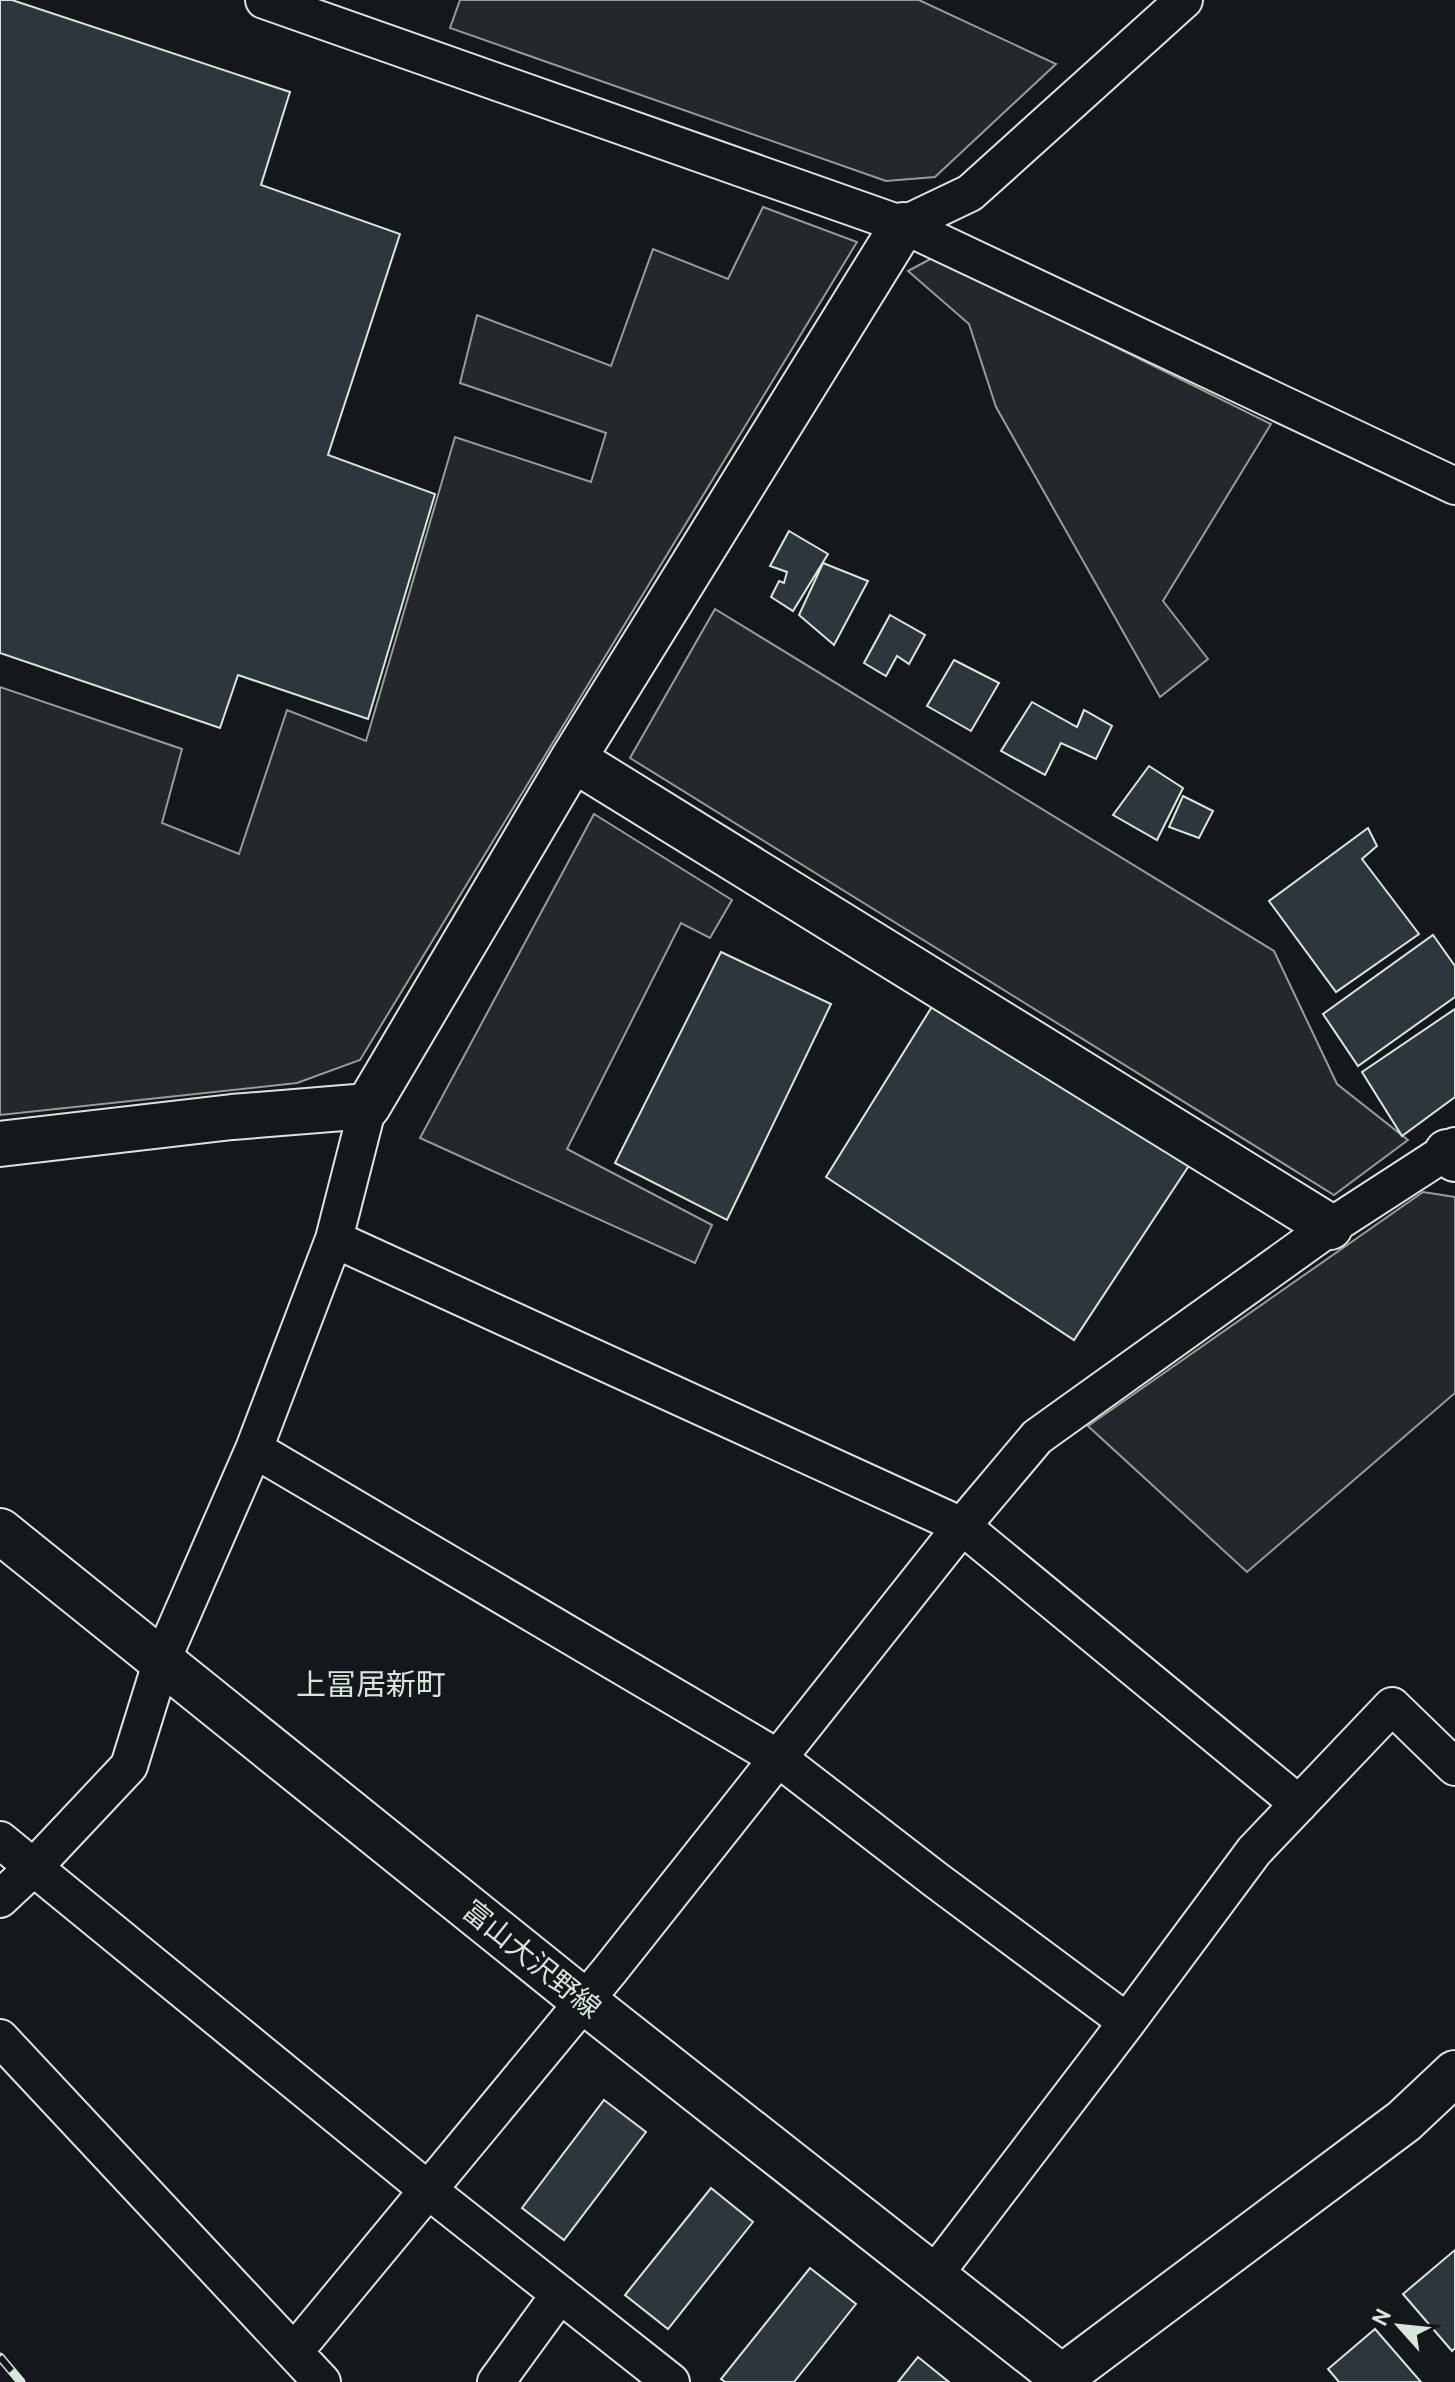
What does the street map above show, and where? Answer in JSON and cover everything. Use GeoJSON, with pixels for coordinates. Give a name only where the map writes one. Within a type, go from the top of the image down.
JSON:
{"type":"FeatureCollection","features":[{"type":"Feature","properties":{"kind":"street"},"geometry":{"type":"LineString","coordinates":[[264,0],[903,225],[1455,486]]}},
{"type":"Feature","properties":{"kind":"street"},"geometry":{"type":"LineString","coordinates":[[0,1899],[129,1766],[162,1660],[254,1449],[334,1239],[368,1106],[573,759],[903,225],[970,193],[1184,0]]}},
{"type":"Feature","properties":{"kind":"street"},"geometry":{"type":"LineString","coordinates":[[573,759],[1330,1227]]}},
{"type":"Feature","properties":{"kind":"street"},"geometry":{"type":"LineString","coordinates":[[0,1144],[232,1117],[368,1106]]}},
{"type":"Feature","properties":{"kind":"street"},"geometry":{"type":"LineString","coordinates":[[294,2352],[584,2001],[962,1526],[1037,1437],[1330,1227],[1452,1152]]}},
{"type":"Feature","properties":{"kind":"street"},"geometry":{"type":"LineString","coordinates":[[334,1239],[962,1526],[1299,1804]]}},
{"type":"Feature","properties":{"kind":"street"},"geometry":{"type":"LineString","coordinates":[[254,1449],[778,1758],[1127,2022]]}},
{"type":"Feature","properties":{"kind":"street","name":"富山大沢野線"},"geometry":{"type":"LineString","coordinates":[[0,1531],[584,2001],[934,2275],[1062,2380]]}},
{"type":"Feature","properties":{"kind":"street"},"geometry":{"type":"LineString","coordinates":[[934,2275],[1254,1851],[1392,1706],[1455,1767]]}},
{"type":"Feature","properties":{"kind":"street"},"geometry":{"type":"LineString","coordinates":[[0,1840],[428,2190],[671,2382]]}},
{"type":"Feature","properties":{"kind":"street"},"geometry":{"type":"LineString","coordinates":[[0,2038],[322,2382]]}},
{"type":"Feature","properties":{"kind":"street"},"geometry":{"type":"LineString","coordinates":[[1062,2380],[1404,2121],[1455,2073]]}},
{"type":"Feature","properties":{"kind":"street"},"geometry":{"type":"LineString","coordinates":[[496,2382],[560,2294]]}},
{"type":"Feature","properties":{"kind":"shaded area"},"geometry":{"type":"Polygon","coordinates":[[[460,0],[919,0],[1056,64],[935,177],[886,181],[450,28],[460,0]]]}},
{"type":"Feature","properties":{"kind":"shaded area"},"geometry":{"type":"Polygon","coordinates":[[[763,207],[857,242],[360,1060],[297,1083],[0,1115],[0,687],[182,749],[162,823],[239,854],[287,710],[366,741],[455,437],[591,482],[606,433],[460,383],[477,315],[611,366],[653,249],[728,279],[763,207]]]}},
{"type":"Feature","properties":{"kind":"shaded area"},"geometry":{"type":"Polygon","coordinates":[[[934,257],[1271,424],[1163,601],[1208,659],[1160,697],[996,407],[969,324],[908,271],[934,257]]]}},
{"type":"Feature","properties":{"kind":"shaded area"},"geometry":{"type":"Polygon","coordinates":[[[715,609],[1274,951],[1337,1084],[1408,1140],[1334,1195],[630,758],[715,609]]]}},
{"type":"Feature","properties":{"kind":"shaded area"},"geometry":{"type":"Polygon","coordinates":[[[594,814],[732,900],[710,938],[681,923],[567,1149],[712,1225],[695,1263],[420,1138],[594,814]]]}},
{"type":"Feature","properties":{"kind":"shaded area"},"geometry":{"type":"Polygon","coordinates":[[[1423,1192],[1455,1197],[1455,1393],[1247,1572],[1088,1426],[1423,1192]]]}},
{"type":"Feature","properties":{"kind":"building"},"geometry":{"type":"Polygon","coordinates":[[[0,0],[12,0],[290,92],[261,185],[400,234],[328,455],[435,494],[368,719],[238,675],[220,728],[0,653],[0,0]]]}},
{"type":"Feature","properties":{"kind":"building"},"geometry":{"type":"Polygon","coordinates":[[[789,531],[828,554],[793,611],[771,597],[779,581],[784,583],[787,572],[770,566],[789,531]]]}},
{"type":"Feature","properties":{"kind":"building"},"geometry":{"type":"Polygon","coordinates":[[[823,563],[868,581],[834,645],[799,615],[823,563]]]}},
{"type":"Feature","properties":{"kind":"building"},"geometry":{"type":"Polygon","coordinates":[[[890,615],[925,635],[909,664],[897,656],[886,676],[864,663],[890,615]]]}},
{"type":"Feature","properties":{"kind":"building"},"geometry":{"type":"Polygon","coordinates":[[[954,660],[999,683],[971,731],[927,706],[954,660]]]}},
{"type":"Feature","properties":{"kind":"building"},"geometry":{"type":"Polygon","coordinates":[[[1032,702],[1077,727],[1084,710],[1112,726],[1096,759],[1061,743],[1045,775],[1001,751],[1032,702]]]}},
{"type":"Feature","properties":{"kind":"building"},"geometry":{"type":"Polygon","coordinates":[[[1149,766],[1183,788],[1157,840],[1113,815],[1149,766]]]}},
{"type":"Feature","properties":{"kind":"building"},"geometry":{"type":"Polygon","coordinates":[[[1183,796],[1213,811],[1199,838],[1169,827],[1183,796]]]}},
{"type":"Feature","properties":{"kind":"building"},"geometry":{"type":"Polygon","coordinates":[[[1368,828],[1377,846],[1362,859],[1419,934],[1336,992],[1269,901],[1368,828]]]}},
{"type":"Feature","properties":{"kind":"building"},"geometry":{"type":"Polygon","coordinates":[[[1433,935],[1455,966],[1455,997],[1358,1066],[1323,1014],[1433,935]]]}},
{"type":"Feature","properties":{"kind":"building"},"geometry":{"type":"Polygon","coordinates":[[[721,952],[831,1004],[727,1220],[615,1163],[721,952]]]}},
{"type":"Feature","properties":{"kind":"building"},"geometry":{"type":"Polygon","coordinates":[[[933,1005],[1190,1164],[1074,1340],[826,1177],[933,1005]]]}},
{"type":"Feature","properties":{"kind":"building"},"geometry":{"type":"Polygon","coordinates":[[[1455,1009],[1455,1097],[1402,1136],[1362,1072],[1455,1009]]]}},
{"type":"Feature","properties":{"kind":"building"},"geometry":{"type":"Polygon","coordinates":[[[604,2100],[646,2132],[564,2240],[522,2208],[604,2100]]]}},
{"type":"Feature","properties":{"kind":"building"},"geometry":{"type":"Polygon","coordinates":[[[711,2188],[753,2222],[668,2329],[625,2295],[711,2188]]]}},
{"type":"Feature","properties":{"kind":"building"},"geometry":{"type":"Polygon","coordinates":[[[1455,2250],[1455,2348],[1452,2351],[1403,2294],[1455,2250]]]}},
{"type":"Feature","properties":{"kind":"building"},"geometry":{"type":"Polygon","coordinates":[[[810,2268],[856,2304],[794,2382],[725,2382],[721,2379],[810,2268]]]}},
{"type":"Feature","properties":{"kind":"building"},"geometry":{"type":"Polygon","coordinates":[[[1375,2329],[1421,2382],[1339,2382],[1328,2369],[1375,2329]]]}},
{"type":"Feature","properties":{"kind":"building"},"geometry":{"type":"Polygon","coordinates":[[[918,2357],[949,2382],[898,2382],[918,2357]]]}},
{"type":"Feature","properties":{"kind":"railway"},"geometry":{"type":"LineString","coordinates":[[0,2357],[21,2382]]}},
{"type":"Feature","properties":{"kind":"district","name":"上冨居新町"},"geometry":{"type":"Point","coordinates":[371,1684]}}]}
